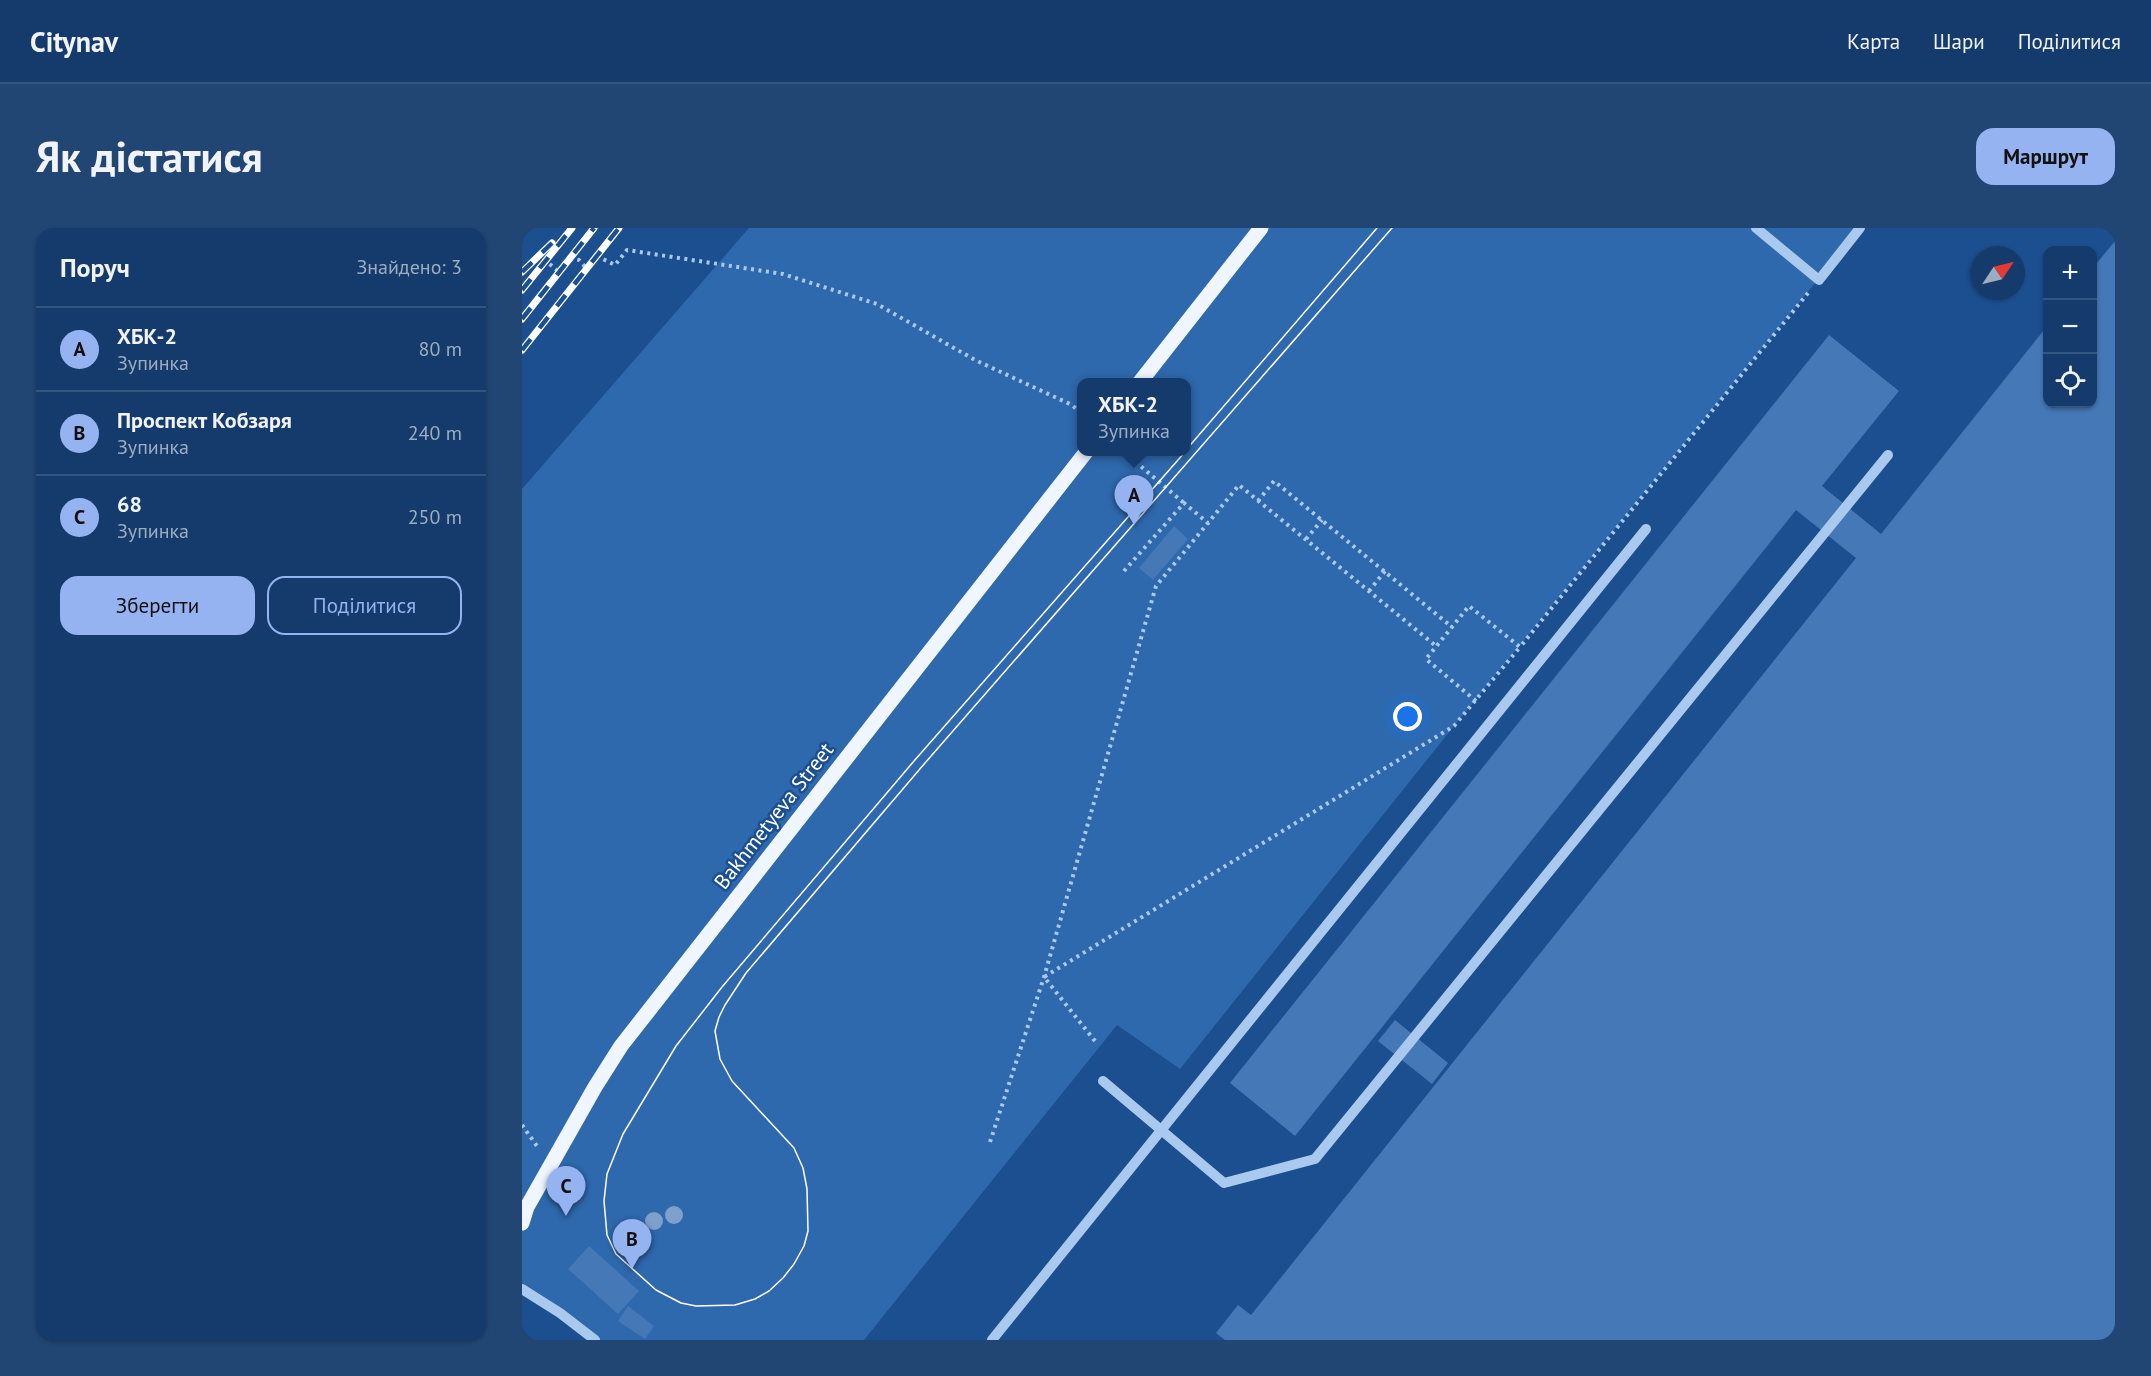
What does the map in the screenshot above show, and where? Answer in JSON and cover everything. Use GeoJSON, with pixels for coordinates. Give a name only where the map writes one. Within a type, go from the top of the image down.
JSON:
{"type":"FeatureCollection","features":[{"type":"Feature","properties":{"kind":"main road"},"geometry":{"type":"LineString","coordinates":[[1143,378],[1261,228]]}},
{"type":"Feature","properties":{"kind":"main road","name":"Bakhmetyeva Street"},"geometry":{"type":"LineString","coordinates":[[522,1223],[527,1207],[621,1046],[1083,456]]}},
{"type":"Feature","properties":{"kind":"lane"},"geometry":{"type":"LineString","coordinates":[[1756,228],[1819,280],[1860,228]]}},
{"type":"Feature","properties":{"kind":"lane"},"geometry":{"type":"LineString","coordinates":[[1103,1081],[1224,1184],[1315,1159],[1888,455]]}},
{"type":"Feature","properties":{"kind":"lane"},"geometry":{"type":"LineString","coordinates":[[992,1340],[1646,529]]}},
{"type":"Feature","properties":{"kind":"lane"},"geometry":{"type":"LineString","coordinates":[[522,1289],[560,1313],[595,1340]]}},
{"type":"Feature","properties":{"kind":"path"},"geometry":{"type":"LineString","coordinates":[[522,269],[524,270],[539,255],[559,272],[570,258],[579,260],[587,269],[597,256],[615,266],[627,250],[783,274],[877,304],[975,360],[1072,405],[1077,410]]}},
{"type":"Feature","properties":{"kind":"path"},"geometry":{"type":"LineString","coordinates":[[1044,977],[1455,726],[1819,280]]}},
{"type":"Feature","properties":{"kind":"path"},"geometry":{"type":"LineString","coordinates":[[1129,456],[1208,523]]}},
{"type":"Feature","properties":{"kind":"path"},"geometry":{"type":"LineString","coordinates":[[1258,501],[1274,481],[1452,627]]}},
{"type":"Feature","properties":{"kind":"path"},"geometry":{"type":"LineString","coordinates":[[990,1142],[1044,977],[1156,586],[1239,485],[1436,646]]}},
{"type":"Feature","properties":{"kind":"path"},"geometry":{"type":"LineString","coordinates":[[1124,572],[1184,503]]}},
{"type":"Feature","properties":{"kind":"path"},"geometry":{"type":"LineString","coordinates":[[1306,540],[1322,520]]}},
{"type":"Feature","properties":{"kind":"path"},"geometry":{"type":"LineString","coordinates":[[1369,591],[1385,571]]}},
{"type":"Feature","properties":{"kind":"path"},"geometry":{"type":"LineString","coordinates":[[1476,701],[1426,659],[1436,646],[1469,606],[1520,647]]}},
{"type":"Feature","properties":{"kind":"path"},"geometry":{"type":"LineString","coordinates":[[1044,977],[1095,1041]]}},
{"type":"Feature","properties":{"kind":"shaded area"},"geometry":{"type":"Polygon","coordinates":[[[749,228],[1860,228],[1454,726],[1180,1069],[1117,1025],[864,1340],[595,1340],[522,1289],[522,489],[749,228]]]}},
{"type":"Feature","properties":{"kind":"building"},"geometry":{"type":"Polygon","coordinates":[[[2115,241],[2115,1340],[1225,1340],[1216,1333],[1238,1305],[1251,1315],[1856,558],[1796,510],[1295,1136],[1230,1083],[1829,335],[1899,391],[1822,486],[1881,534],[2043,331],[2043,408],[2097,408],[2097,263],[2115,241]]]}},
{"type":"Feature","properties":{"kind":"building"},"geometry":{"type":"Polygon","coordinates":[[[1174,526],[1188,539],[1153,580],[1139,568],[1174,526]]]}},
{"type":"Feature","properties":{"kind":"building"},"geometry":{"type":"Polygon","coordinates":[[[1395,1020],[1448,1063],[1432,1084],[1378,1041],[1395,1020]]]}},
{"type":"Feature","properties":{"kind":"building"},"geometry":{"type":"Polygon","coordinates":[[[589,1246],[639,1291],[618,1314],[568,1269],[589,1246]]]}},
{"type":"Feature","properties":{"kind":"building"},"geometry":{"type":"Polygon","coordinates":[[[628,1306],[654,1326],[645,1339],[618,1321],[628,1306]]]}},
{"type":"Feature","properties":{"kind":"tram line"},"geometry":{"type":"LineString","coordinates":[[1191,444],[1377,228]]}},
{"type":"Feature","properties":{"kind":"tram line"},"geometry":{"type":"LineString","coordinates":[[1181,456],[914,761],[722,987],[676,1046],[623,1134],[607,1174],[604,1201],[607,1235],[616,1254],[656,1290],[681,1303],[696,1306],[735,1305],[755,1299],[769,1291],[794,1264],[804,1246],[808,1231],[807,1189],[803,1168],[794,1148],[732,1081],[720,1059],[715,1031],[719,1017],[746,973],[925,763],[1392,228]]}},
{"type":"Feature","properties":{"kind":"railway"},"geometry":{"type":"LineString","coordinates":[[522,290],[572,228]]}},
{"type":"Feature","properties":{"kind":"railway"},"geometry":{"type":"LineString","coordinates":[[522,319],[594,228]]}},
{"type":"Feature","properties":{"kind":"railway"},"geometry":{"type":"LineString","coordinates":[[522,350],[619,228]]}},
{"type":"Feature","properties":{"kind":"railway"},"geometry":{"type":"LineString","coordinates":[[522,272],[552,243]]}},
{"type":"Feature","properties":{"kind":"place","name":"ХБК-2"},"geometry":{"type":"Point","coordinates":[1134,525]}},
{"type":"Feature","properties":{"kind":"place","name":"68"},"geometry":{"type":"Point","coordinates":[566,1216]}},
{"type":"Feature","properties":{"kind":"place","name":"Проспект Кобзаря"},"geometry":{"type":"Point","coordinates":[632,1269]}}]}
